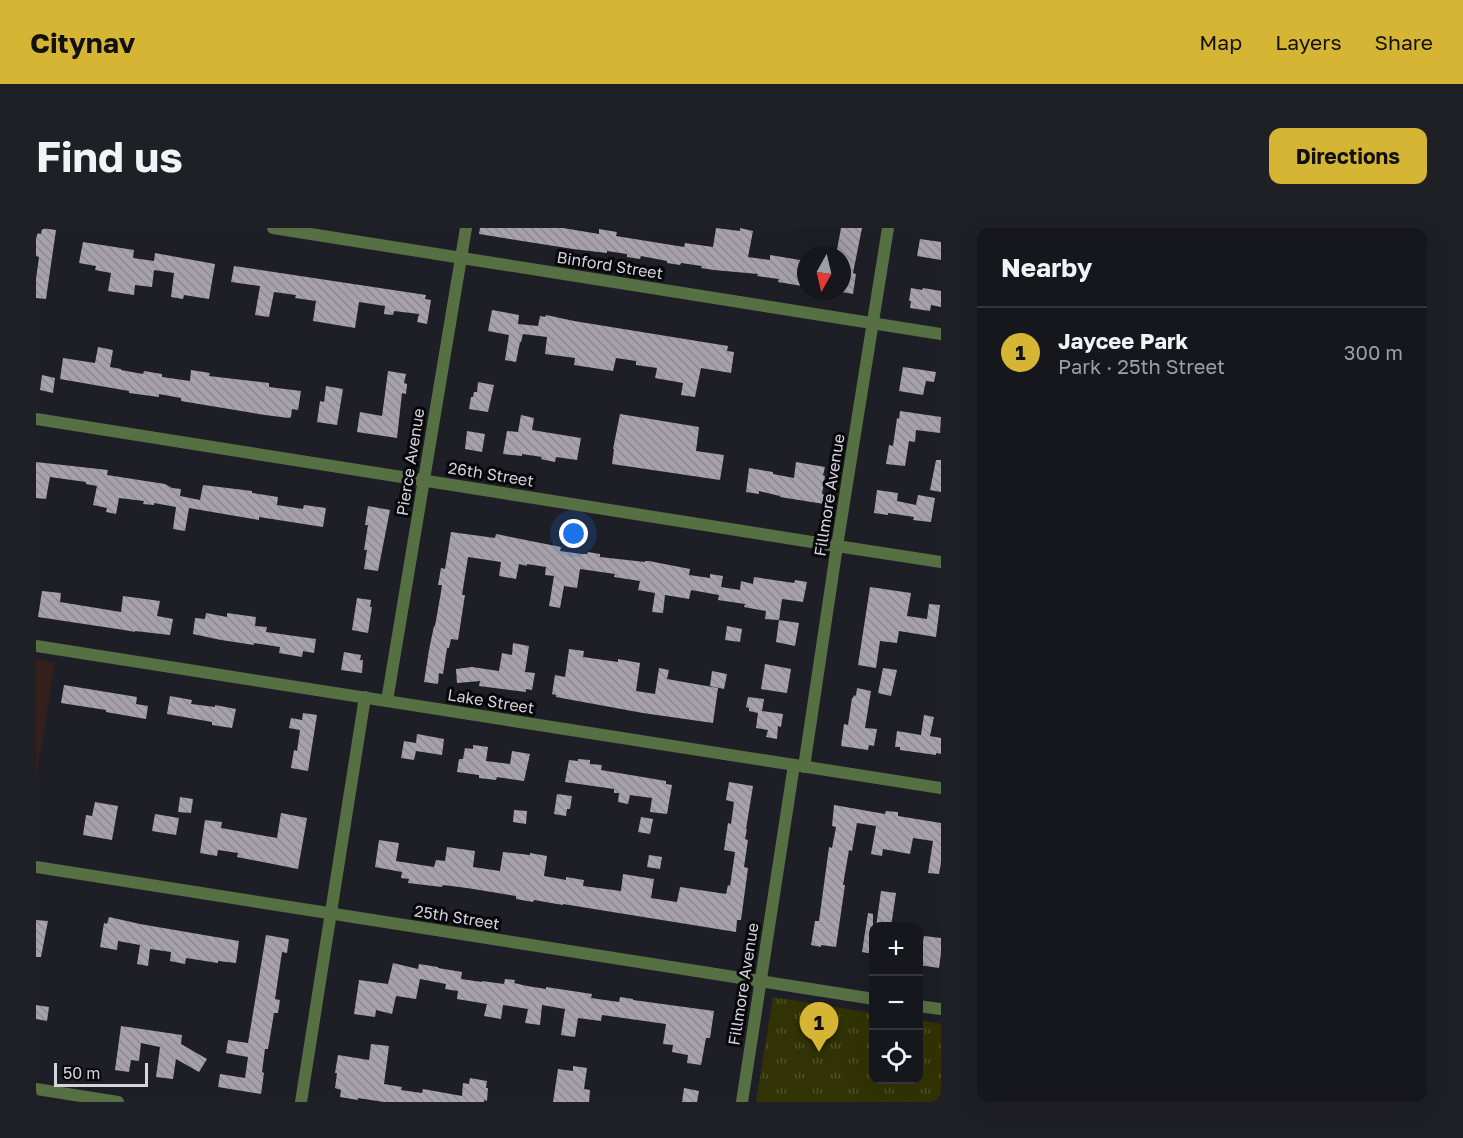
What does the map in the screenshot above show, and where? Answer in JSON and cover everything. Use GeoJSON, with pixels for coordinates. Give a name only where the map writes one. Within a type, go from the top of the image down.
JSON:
{"type":"FeatureCollection","features":[{"type":"Feature","properties":{"kind":"street","name":"Binford Street"},"geometry":{"type":"LineString","coordinates":[[273,228],[941,334]]}},
{"type":"Feature","properties":{"kind":"street","name":"Pierce Avenue"},"geometry":{"type":"LineString","coordinates":[[387,701],[466,228]]}},
{"type":"Feature","properties":{"kind":"street","name":"Fillmore Avenue"},"geometry":{"type":"LineString","coordinates":[[742,1102],[760,981],[837,546],[888,228]]}},
{"type":"Feature","properties":{"kind":"street","name":"26th Street"},"geometry":{"type":"LineString","coordinates":[[36,418],[941,562]]}},
{"type":"Feature","properties":{"kind":"street","name":"Lake Street"},"geometry":{"type":"LineString","coordinates":[[36,646],[941,788]]}},
{"type":"Feature","properties":{"kind":"street"},"geometry":{"type":"LineString","coordinates":[[301,1102],[365,697]]}},
{"type":"Feature","properties":{"kind":"street","name":"25th Street"},"geometry":{"type":"LineString","coordinates":[[36,867],[869,998]]}},
{"type":"Feature","properties":{"kind":"street"},"geometry":{"type":"LineString","coordinates":[[923,1007],[941,1009]]}},
{"type":"Feature","properties":{"kind":"street"},"geometry":{"type":"LineString","coordinates":[[36,1089],[118,1102]]}},
{"type":"Feature","properties":{"kind":"shaded area"},"geometry":{"type":"Polygon","coordinates":[[[36,659],[55,662],[36,778],[36,659]]]}},
{"type":"Feature","properties":{"kind":"green space"},"geometry":{"type":"Polygon","coordinates":[[[773,997],[869,1012],[869,1084],[923,1084],[923,1021],[941,1024],[941,1102],[756,1102],[773,997]]]}},
{"type":"Feature","properties":{"kind":"building"},"geometry":{"type":"Polygon","coordinates":[[[42,228],[56,230],[46,299],[36,298],[39,257],[36,256],[36,233],[41,234],[42,228]]]}},
{"type":"Feature","properties":{"kind":"building"},"geometry":{"type":"Polygon","coordinates":[[[480,228],[563,228],[599,234],[599,229],[617,232],[616,236],[684,247],[685,243],[713,247],[716,228],[740,231],[740,228],[753,231],[748,257],[770,260],[770,255],[797,260],[797,285],[778,282],[779,279],[757,276],[758,274],[714,270],[701,268],[702,266],[667,263],[667,261],[641,256],[640,259],[627,257],[627,254],[573,249],[479,234],[480,228]]]}},
{"type":"Feature","properties":{"kind":"building"},"geometry":{"type":"Polygon","coordinates":[[[841,228],[862,228],[853,273],[856,274],[853,294],[851,294],[851,246],[838,246],[841,228]]]}},
{"type":"Feature","properties":{"kind":"building"},"geometry":{"type":"Polygon","coordinates":[[[920,239],[941,242],[941,260],[917,256],[920,239]]]}},
{"type":"Feature","properties":{"kind":"building"},"geometry":{"type":"Polygon","coordinates":[[[83,242],[134,250],[133,258],[154,261],[155,253],[215,264],[209,299],[184,295],[183,299],[171,297],[174,273],[154,270],[152,287],[135,285],[134,295],[108,291],[111,273],[95,270],[96,266],[79,263],[83,242]]]}},
{"type":"Feature","properties":{"kind":"building"},"geometry":{"type":"Polygon","coordinates":[[[234,266],[426,295],[425,299],[431,300],[427,324],[417,322],[419,314],[394,311],[393,315],[384,314],[385,306],[359,302],[355,328],[313,321],[316,301],[274,292],[269,317],[255,315],[260,286],[231,282],[234,266]]]}},
{"type":"Feature","properties":{"kind":"building"},"geometry":{"type":"Polygon","coordinates":[[[911,288],[941,291],[941,307],[931,305],[930,311],[910,308],[911,288]]]}},
{"type":"Feature","properties":{"kind":"building"},"geometry":{"type":"Polygon","coordinates":[[[492,310],[519,315],[518,324],[538,326],[540,316],[545,317],[546,315],[728,346],[727,351],[734,352],[731,373],[701,368],[695,397],[681,395],[683,383],[655,378],[657,368],[636,365],[636,361],[616,358],[613,371],[574,365],[575,358],[545,354],[547,337],[523,334],[516,362],[505,360],[509,335],[488,331],[492,310]]]}},
{"type":"Feature","properties":{"kind":"building"},"geometry":{"type":"Polygon","coordinates":[[[98,347],[113,350],[110,367],[121,370],[143,374],[144,371],[162,374],[162,377],[190,381],[191,370],[210,373],[209,376],[269,383],[269,387],[301,391],[298,410],[292,409],[289,418],[265,415],[181,401],[181,398],[159,394],[159,397],[129,393],[129,391],[60,379],[63,358],[95,363],[98,347]]]}},
{"type":"Feature","properties":{"kind":"building"},"geometry":{"type":"Polygon","coordinates":[[[903,367],[936,372],[934,382],[926,381],[923,395],[899,391],[903,367]]]}},
{"type":"Feature","properties":{"kind":"building"},"geometry":{"type":"Polygon","coordinates":[[[388,371],[406,374],[404,383],[407,384],[406,394],[402,393],[397,438],[357,432],[360,412],[382,416],[388,371]]]}},
{"type":"Feature","properties":{"kind":"building"},"geometry":{"type":"Polygon","coordinates":[[[42,375],[55,378],[53,393],[40,390],[42,375]]]}},
{"type":"Feature","properties":{"kind":"building"},"geometry":{"type":"Polygon","coordinates":[[[478,382],[494,385],[488,412],[469,409],[471,397],[474,392],[477,392],[478,382]]]}},
{"type":"Feature","properties":{"kind":"building"},"geometry":{"type":"Polygon","coordinates":[[[326,386],[343,389],[337,425],[317,422],[320,401],[324,402],[326,386]]]}},
{"type":"Feature","properties":{"kind":"building"},"geometry":{"type":"Polygon","coordinates":[[[900,411],[941,417],[940,433],[916,430],[915,442],[909,441],[905,466],[886,464],[889,445],[893,446],[900,411]]]}},
{"type":"Feature","properties":{"kind":"building"},"geometry":{"type":"Polygon","coordinates":[[[620,414],[699,427],[696,451],[724,455],[720,480],[612,464],[620,414]]]}},
{"type":"Feature","properties":{"kind":"building"},"geometry":{"type":"Polygon","coordinates":[[[521,415],[534,418],[532,430],[581,438],[577,460],[556,457],[555,462],[541,459],[542,457],[503,454],[507,431],[518,432],[521,415]]]}},
{"type":"Feature","properties":{"kind":"building"},"geometry":{"type":"Polygon","coordinates":[[[467,431],[485,434],[482,452],[465,449],[467,431]]]}},
{"type":"Feature","properties":{"kind":"building"},"geometry":{"type":"Polygon","coordinates":[[[936,460],[941,460],[941,492],[930,490],[936,460]]]}},
{"type":"Feature","properties":{"kind":"building"},"geometry":{"type":"Polygon","coordinates":[[[36,462],[108,470],[107,475],[165,484],[181,489],[180,496],[200,500],[203,485],[252,491],[252,493],[278,497],[277,505],[303,509],[304,505],[326,508],[323,527],[259,517],[259,520],[189,508],[185,531],[173,529],[176,507],[154,503],[154,505],[143,504],[144,501],[119,498],[116,514],[106,512],[107,508],[93,505],[97,486],[86,484],[86,482],[50,477],[46,499],[36,498],[36,462]]]}},
{"type":"Feature","properties":{"kind":"building"},"geometry":{"type":"Polygon","coordinates":[[[796,462],[825,467],[822,494],[826,495],[824,504],[759,491],[759,494],[746,492],[749,468],[794,478],[796,462]]]}},
{"type":"Feature","properties":{"kind":"building"},"geometry":{"type":"Polygon","coordinates":[[[877,490],[898,493],[897,501],[916,505],[918,495],[935,498],[931,522],[913,520],[914,517],[874,513],[877,490]]]}},
{"type":"Feature","properties":{"kind":"building"},"geometry":{"type":"Polygon","coordinates":[[[368,506],[390,510],[378,571],[364,569],[368,506]]]}},
{"type":"Feature","properties":{"kind":"building"},"geometry":{"type":"Polygon","coordinates":[[[451,532],[495,538],[496,534],[561,547],[560,551],[582,554],[588,552],[600,554],[600,557],[649,561],[690,569],[689,575],[710,578],[710,574],[723,576],[721,587],[740,590],[741,581],[753,584],[754,577],[794,583],[795,580],[807,582],[803,602],[782,599],[779,620],[765,619],[766,611],[744,607],[745,604],[718,600],[719,595],[691,590],[689,599],[665,595],[663,613],[652,612],[655,593],[638,590],[640,581],[614,577],[615,574],[580,569],[577,588],[564,586],[560,608],[549,606],[554,576],[545,575],[546,567],[519,564],[516,579],[499,576],[501,562],[468,557],[458,640],[451,639],[449,648],[447,648],[443,674],[439,673],[438,684],[424,682],[441,592],[442,585],[438,585],[441,568],[445,569],[451,532]]]}},
{"type":"Feature","properties":{"kind":"building"},"geometry":{"type":"Polygon","coordinates":[[[870,587],[911,593],[907,616],[927,619],[929,604],[940,605],[936,637],[899,631],[897,643],[880,641],[876,668],[858,665],[870,587]]]}},
{"type":"Feature","properties":{"kind":"building"},"geometry":{"type":"Polygon","coordinates":[[[42,591],[61,593],[60,602],[121,612],[123,596],[160,601],[157,616],[173,619],[170,635],[38,617],[42,591]]]}},
{"type":"Feature","properties":{"kind":"building"},"geometry":{"type":"Polygon","coordinates":[[[357,598],[371,600],[368,633],[352,630],[357,598]]]}},
{"type":"Feature","properties":{"kind":"building"},"geometry":{"type":"Polygon","coordinates":[[[206,613],[227,617],[227,613],[256,617],[255,626],[267,627],[266,632],[316,639],[314,653],[303,651],[302,657],[279,653],[280,647],[254,643],[254,645],[193,634],[195,618],[205,619],[206,613]]]}},
{"type":"Feature","properties":{"kind":"building"},"geometry":{"type":"Polygon","coordinates":[[[779,620],[799,623],[795,646],[776,642],[779,620]]]}},
{"type":"Feature","properties":{"kind":"building"},"geometry":{"type":"Polygon","coordinates":[[[727,626],[742,629],[740,642],[725,640],[727,626]]]}},
{"type":"Feature","properties":{"kind":"building"},"geometry":{"type":"Polygon","coordinates":[[[513,643],[529,646],[525,672],[535,673],[532,690],[526,689],[526,692],[479,686],[480,681],[457,683],[456,669],[472,667],[499,671],[502,653],[512,655],[513,643]]]}},
{"type":"Feature","properties":{"kind":"building"},"geometry":{"type":"Polygon","coordinates":[[[569,649],[584,651],[583,657],[640,663],[636,691],[655,694],[659,668],[669,670],[667,679],[718,688],[713,723],[556,697],[552,694],[555,675],[565,677],[569,649]]]}},
{"type":"Feature","properties":{"kind":"building"},"geometry":{"type":"Polygon","coordinates":[[[344,652],[361,655],[362,673],[341,670],[344,652]]]}},
{"type":"Feature","properties":{"kind":"building"},"geometry":{"type":"Polygon","coordinates":[[[765,664],[791,669],[787,693],[761,689],[765,664]]]}},
{"type":"Feature","properties":{"kind":"building"},"geometry":{"type":"Polygon","coordinates":[[[883,668],[897,670],[891,696],[878,693],[883,668]]]}},
{"type":"Feature","properties":{"kind":"building"},"geometry":{"type":"Polygon","coordinates":[[[712,671],[727,674],[724,689],[710,686],[712,671]]]}},
{"type":"Feature","properties":{"kind":"building"},"geometry":{"type":"Polygon","coordinates":[[[64,685],[137,697],[136,704],[148,706],[146,719],[61,703],[64,685]]]}},
{"type":"Feature","properties":{"kind":"building"},"geometry":{"type":"Polygon","coordinates":[[[857,688],[871,691],[865,728],[877,729],[874,746],[869,745],[868,750],[841,746],[844,724],[848,725],[852,698],[856,696],[857,688]]]}},
{"type":"Feature","properties":{"kind":"building"},"geometry":{"type":"Polygon","coordinates":[[[170,696],[192,700],[191,704],[236,709],[232,728],[167,714],[170,696]]]}},
{"type":"Feature","properties":{"kind":"building"},"geometry":{"type":"Polygon","coordinates":[[[748,697],[764,699],[762,711],[783,714],[781,727],[778,726],[777,739],[766,737],[768,730],[756,728],[758,713],[749,711],[746,707],[748,697]]]}},
{"type":"Feature","properties":{"kind":"building"},"geometry":{"type":"Polygon","coordinates":[[[303,713],[317,715],[308,771],[291,768],[294,750],[297,751],[300,730],[289,728],[291,718],[302,720],[303,713]]]}},
{"type":"Feature","properties":{"kind":"building"},"geometry":{"type":"Polygon","coordinates":[[[924,715],[934,717],[930,736],[941,738],[941,754],[900,750],[900,747],[895,747],[897,731],[921,735],[924,715]]]}},
{"type":"Feature","properties":{"kind":"building"},"geometry":{"type":"Polygon","coordinates":[[[417,734],[444,739],[442,755],[416,751],[414,760],[401,758],[404,741],[416,743],[417,734]]]}},
{"type":"Feature","properties":{"kind":"building"},"geometry":{"type":"Polygon","coordinates":[[[473,745],[488,747],[486,761],[510,764],[512,751],[530,754],[524,781],[497,777],[496,780],[479,778],[479,775],[457,772],[459,759],[463,759],[465,748],[473,749],[473,745]]]}},
{"type":"Feature","properties":{"kind":"building"},"geometry":{"type":"Polygon","coordinates":[[[578,759],[590,760],[590,764],[602,765],[601,770],[666,781],[666,784],[672,785],[667,814],[650,812],[652,798],[630,795],[628,804],[618,802],[619,793],[614,793],[614,789],[565,782],[569,760],[578,761],[578,759]]]}},
{"type":"Feature","properties":{"kind":"building"},"geometry":{"type":"Polygon","coordinates":[[[729,782],[753,786],[745,839],[748,840],[744,867],[748,868],[741,920],[737,920],[736,932],[563,904],[534,900],[533,902],[516,899],[516,896],[467,888],[408,883],[409,879],[401,878],[402,872],[375,867],[379,840],[399,843],[396,861],[434,867],[436,860],[445,861],[447,847],[475,851],[473,867],[500,871],[503,852],[530,855],[530,853],[547,856],[544,876],[584,880],[583,886],[621,891],[623,874],[654,879],[651,898],[677,902],[680,887],[726,894],[728,885],[730,886],[735,852],[724,850],[734,802],[726,800],[729,782]]]}},
{"type":"Feature","properties":{"kind":"building"},"geometry":{"type":"Polygon","coordinates":[[[557,794],[572,796],[570,809],[567,809],[566,816],[554,814],[557,794]]]}},
{"type":"Feature","properties":{"kind":"building"},"geometry":{"type":"Polygon","coordinates":[[[180,797],[193,799],[191,813],[178,812],[180,797]]]}},
{"type":"Feature","properties":{"kind":"building"},"geometry":{"type":"Polygon","coordinates":[[[95,802],[118,806],[112,840],[83,835],[86,815],[92,816],[95,802]]]}},
{"type":"Feature","properties":{"kind":"building"},"geometry":{"type":"Polygon","coordinates":[[[834,805],[885,814],[886,811],[898,812],[898,816],[941,823],[941,863],[939,874],[928,873],[933,841],[913,838],[910,854],[883,849],[882,856],[871,854],[876,826],[857,823],[852,851],[849,850],[843,885],[845,885],[836,947],[821,945],[821,947],[811,945],[815,921],[819,921],[829,847],[832,848],[836,827],[832,826],[834,805]]]}},
{"type":"Feature","properties":{"kind":"building"},"geometry":{"type":"Polygon","coordinates":[[[514,810],[527,811],[526,824],[513,822],[514,810]]]}},
{"type":"Feature","properties":{"kind":"building"},"geometry":{"type":"Polygon","coordinates":[[[281,813],[307,818],[298,869],[237,857],[238,853],[218,850],[217,856],[200,853],[205,820],[222,822],[221,828],[277,838],[281,813]]]}},
{"type":"Feature","properties":{"kind":"building"},"geometry":{"type":"Polygon","coordinates":[[[155,814],[179,818],[176,835],[152,831],[155,814]]]}},
{"type":"Feature","properties":{"kind":"building"},"geometry":{"type":"Polygon","coordinates":[[[641,817],[653,819],[650,834],[638,832],[641,817]]]}},
{"type":"Feature","properties":{"kind":"building"},"geometry":{"type":"Polygon","coordinates":[[[649,855],[662,857],[660,869],[647,867],[649,855]]]}},
{"type":"Feature","properties":{"kind":"building"},"geometry":{"type":"Polygon","coordinates":[[[881,891],[896,893],[892,922],[877,922],[881,891]]]}},
{"type":"Feature","properties":{"kind":"building"},"geometry":{"type":"Polygon","coordinates":[[[868,913],[873,914],[873,922],[869,922],[869,953],[862,952],[868,913]]]}},
{"type":"Feature","properties":{"kind":"building"},"geometry":{"type":"Polygon","coordinates":[[[109,917],[239,941],[236,963],[186,958],[185,964],[170,961],[171,952],[150,949],[148,966],[137,964],[140,945],[118,941],[117,950],[100,947],[104,923],[107,924],[109,917]]]}},
{"type":"Feature","properties":{"kind":"building"},"geometry":{"type":"Polygon","coordinates":[[[36,920],[48,921],[41,957],[36,957],[36,920]]]}},
{"type":"Feature","properties":{"kind":"building"},"geometry":{"type":"Polygon","coordinates":[[[266,935],[289,939],[287,953],[282,952],[275,999],[280,1000],[278,1013],[274,1013],[268,1049],[265,1049],[261,1094],[218,1087],[220,1074],[245,1078],[248,1057],[226,1053],[228,1040],[248,1043],[266,935]]]}},
{"type":"Feature","properties":{"kind":"building"},"geometry":{"type":"Polygon","coordinates":[[[924,936],[941,938],[939,968],[923,966],[924,936]]]}},
{"type":"Feature","properties":{"kind":"building"},"geometry":{"type":"Polygon","coordinates":[[[393,963],[418,969],[419,964],[462,972],[461,979],[504,984],[505,979],[515,980],[514,983],[527,986],[592,994],[591,998],[619,1002],[620,997],[714,1011],[710,1038],[706,1038],[701,1065],[687,1063],[688,1055],[672,1052],[673,1045],[663,1044],[666,1024],[602,1015],[601,1021],[578,1018],[575,1037],[561,1035],[565,1009],[542,1005],[540,1025],[525,1023],[528,1009],[503,1005],[501,1019],[484,1016],[487,1004],[457,999],[458,991],[445,989],[446,984],[420,979],[416,999],[396,996],[392,1014],[376,1010],[375,1017],[354,1014],[359,980],[388,984],[393,963]]]}},
{"type":"Feature","properties":{"kind":"building"},"geometry":{"type":"Polygon","coordinates":[[[36,1005],[49,1007],[47,1021],[36,1019],[36,1005]]]}},
{"type":"Feature","properties":{"kind":"building"},"geometry":{"type":"Polygon","coordinates":[[[121,1026],[182,1035],[181,1044],[207,1059],[199,1072],[176,1059],[173,1079],[156,1077],[160,1047],[141,1043],[139,1061],[131,1060],[129,1072],[115,1070],[121,1026]]]}},
{"type":"Feature","properties":{"kind":"building"},"geometry":{"type":"Polygon","coordinates":[[[371,1044],[389,1046],[384,1084],[402,1087],[401,1090],[422,1093],[423,1089],[462,1096],[463,1083],[469,1084],[470,1078],[487,1081],[487,1101],[384,1102],[340,1097],[341,1090],[335,1088],[338,1055],[369,1060],[371,1044]]]}},
{"type":"Feature","properties":{"kind":"building"},"geometry":{"type":"Polygon","coordinates":[[[573,1066],[587,1068],[584,1089],[590,1090],[589,1102],[553,1102],[558,1069],[573,1071],[573,1066]]]}},
{"type":"Feature","properties":{"kind":"building"},"geometry":{"type":"Polygon","coordinates":[[[684,1088],[699,1091],[697,1102],[682,1102],[684,1088]]]}},
{"type":"Feature","properties":{"kind":"place","name":"Jaycee Park"},"geometry":{"type":"Point","coordinates":[819,1052]}}]}
